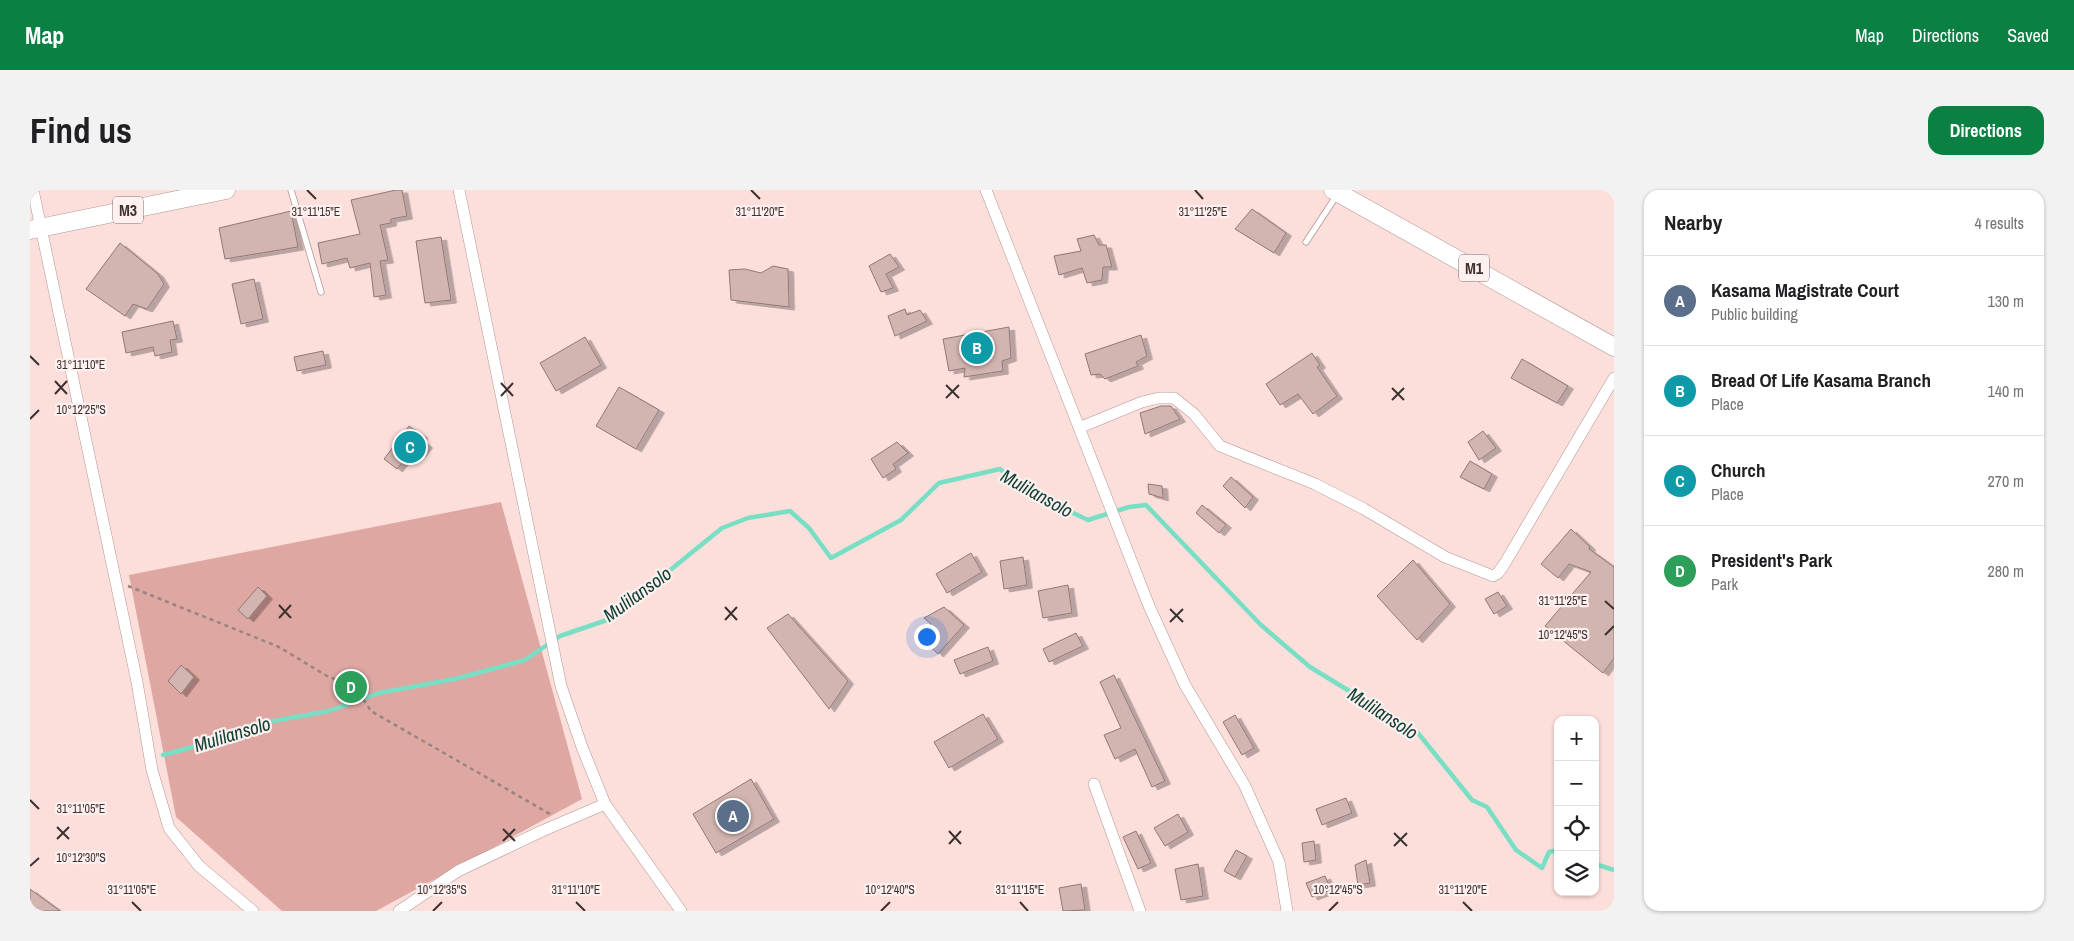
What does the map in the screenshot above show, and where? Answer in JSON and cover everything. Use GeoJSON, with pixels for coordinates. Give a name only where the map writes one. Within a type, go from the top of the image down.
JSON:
{"type":"FeatureCollection","features":[{"type":"Feature","properties":{"kind":"main road","name":"M3"},"geometry":{"type":"LineString","coordinates":[[36,228],[226,190]]}},
{"type":"Feature","properties":{"kind":"main road","name":"M1"},"geometry":{"type":"LineString","coordinates":[[1336,191],[1614,347]]}},
{"type":"Feature","properties":{"kind":"street"},"geometry":{"type":"LineString","coordinates":[[33,190],[36,228],[137,682],[152,770],[169,828],[199,866],[253,911]]}},
{"type":"Feature","properties":{"kind":"street"},"geometry":{"type":"LineString","coordinates":[[459,190],[562,686],[582,747],[605,804],[681,911]]}},
{"type":"Feature","properties":{"kind":"street"},"geometry":{"type":"LineString","coordinates":[[986,190],[1081,427],[1149,606],[1185,685],[1245,786],[1279,862],[1287,911]]}},
{"type":"Feature","properties":{"kind":"street"},"geometry":{"type":"LineString","coordinates":[[1081,427],[1142,402],[1159,398],[1174,398],[1194,414],[1220,446],[1315,484],[1364,509],[1445,557],[1493,576],[1498,573],[1505,563],[1614,378]]}},
{"type":"Feature","properties":{"kind":"street"},"geometry":{"type":"LineString","coordinates":[[1094,784],[1140,911]]}},
{"type":"Feature","properties":{"kind":"street"},"geometry":{"type":"LineString","coordinates":[[399,911],[458,871],[605,804]]}},
{"type":"Feature","properties":{"kind":"lane"},"geometry":{"type":"LineString","coordinates":[[291,190],[321,292]]}},
{"type":"Feature","properties":{"kind":"lane"},"geometry":{"type":"LineString","coordinates":[[1306,242],[1336,191]]}},
{"type":"Feature","properties":{"kind":"path"},"geometry":{"type":"LineString","coordinates":[[115,581],[279,647],[327,676],[356,688],[370,710],[491,782],[541,807],[561,823]]}},
{"type":"Feature","properties":{"kind":"shaded area"},"geometry":{"type":"Polygon","coordinates":[[[501,502],[582,799],[376,911],[282,911],[176,817],[129,575],[501,502]]]}},
{"type":"Feature","properties":{"kind":"building"},"geometry":{"type":"Polygon","coordinates":[[[402,190],[407,216],[391,219],[391,223],[380,225],[388,260],[380,261],[386,295],[374,297],[370,263],[350,268],[347,258],[322,264],[318,243],[360,234],[351,200],[402,190]]]}},
{"type":"Feature","properties":{"kind":"building"},"geometry":{"type":"Polygon","coordinates":[[[1252,209],[1286,233],[1274,253],[1235,229],[1252,209]]]}},
{"type":"Feature","properties":{"kind":"building"},"geometry":{"type":"Polygon","coordinates":[[[291,211],[298,247],[225,259],[219,228],[291,211]]]}},
{"type":"Feature","properties":{"kind":"building"},"geometry":{"type":"Polygon","coordinates":[[[1094,235],[1099,245],[1106,245],[1112,267],[1103,267],[1102,280],[1087,283],[1082,268],[1059,275],[1054,256],[1081,251],[1077,239],[1094,235]]]}},
{"type":"Feature","properties":{"kind":"building"},"geometry":{"type":"Polygon","coordinates":[[[441,237],[451,300],[425,303],[416,241],[441,237]]]}},
{"type":"Feature","properties":{"kind":"building"},"geometry":{"type":"Polygon","coordinates":[[[120,243],[158,274],[164,284],[147,309],[133,304],[125,316],[86,289],[120,243]]]}},
{"type":"Feature","properties":{"kind":"building"},"geometry":{"type":"Polygon","coordinates":[[[890,254],[899,267],[886,274],[893,288],[881,292],[869,266],[890,254]]]}},
{"type":"Feature","properties":{"kind":"building"},"geometry":{"type":"Polygon","coordinates":[[[773,266],[788,269],[789,307],[731,300],[729,270],[745,269],[761,273],[773,266]]]}},
{"type":"Feature","properties":{"kind":"building"},"geometry":{"type":"Polygon","coordinates":[[[254,279],[263,319],[241,324],[232,284],[254,279]]]}},
{"type":"Feature","properties":{"kind":"building"},"geometry":{"type":"Polygon","coordinates":[[[905,309],[907,315],[920,310],[927,321],[895,336],[888,316],[905,309]]]}},
{"type":"Feature","properties":{"kind":"building"},"geometry":{"type":"Polygon","coordinates":[[[173,321],[177,339],[170,340],[172,352],[155,356],[153,347],[126,353],[122,332],[173,321]]]}},
{"type":"Feature","properties":{"kind":"building"},"geometry":{"type":"Polygon","coordinates":[[[1009,327],[1011,358],[1002,361],[1003,371],[964,377],[965,368],[949,371],[943,339],[1009,327]]]}},
{"type":"Feature","properties":{"kind":"building"},"geometry":{"type":"Polygon","coordinates":[[[1141,335],[1147,356],[1136,362],[1138,366],[1105,379],[1100,374],[1091,375],[1085,354],[1141,335]]]}},
{"type":"Feature","properties":{"kind":"building"},"geometry":{"type":"Polygon","coordinates":[[[585,337],[601,365],[556,391],[540,363],[585,337]]]}},
{"type":"Feature","properties":{"kind":"building"},"geometry":{"type":"Polygon","coordinates":[[[323,351],[326,365],[297,371],[294,357],[323,351]]]}},
{"type":"Feature","properties":{"kind":"building"},"geometry":{"type":"Polygon","coordinates":[[[1312,353],[1320,365],[1317,367],[1337,396],[1313,414],[1298,394],[1280,405],[1266,384],[1312,353]]]}},
{"type":"Feature","properties":{"kind":"building"},"geometry":{"type":"Polygon","coordinates":[[[1522,359],[1568,386],[1557,403],[1511,378],[1522,359]]]}},
{"type":"Feature","properties":{"kind":"building"},"geometry":{"type":"Polygon","coordinates":[[[619,387],[659,410],[636,449],[596,426],[619,387]]]}},
{"type":"Feature","properties":{"kind":"building"},"geometry":{"type":"Polygon","coordinates":[[[1161,406],[1171,406],[1180,419],[1145,434],[1140,413],[1161,406]]]}},
{"type":"Feature","properties":{"kind":"building"},"geometry":{"type":"Polygon","coordinates":[[[409,426],[422,435],[420,439],[427,445],[420,454],[414,448],[397,469],[384,459],[409,426]]]}},
{"type":"Feature","properties":{"kind":"building"},"geometry":{"type":"Polygon","coordinates":[[[1483,431],[1496,448],[1479,460],[1468,442],[1483,431]]]}},
{"type":"Feature","properties":{"kind":"building"},"geometry":{"type":"Polygon","coordinates":[[[897,442],[908,453],[893,464],[896,469],[883,478],[871,459],[897,442]]]}},
{"type":"Feature","properties":{"kind":"building"},"geometry":{"type":"Polygon","coordinates":[[[1470,461],[1492,474],[1484,489],[1460,477],[1470,461]]]}},
{"type":"Feature","properties":{"kind":"building"},"geometry":{"type":"Polygon","coordinates":[[[1231,477],[1253,497],[1245,508],[1223,486],[1231,477]]]}},
{"type":"Feature","properties":{"kind":"building"},"geometry":{"type":"Polygon","coordinates":[[[1148,484],[1162,486],[1163,498],[1149,494],[1148,484]]]}},
{"type":"Feature","properties":{"kind":"building"},"geometry":{"type":"Polygon","coordinates":[[[1202,505],[1226,525],[1219,533],[1196,513],[1202,505]]]}},
{"type":"Feature","properties":{"kind":"building"},"geometry":{"type":"Polygon","coordinates":[[[1571,529],[1590,547],[1589,549],[1614,567],[1614,658],[1603,673],[1545,626],[1591,572],[1569,564],[1558,578],[1541,564],[1571,529]]]}},
{"type":"Feature","properties":{"kind":"building"},"geometry":{"type":"Polygon","coordinates":[[[971,553],[982,572],[947,593],[936,574],[971,553]]]}},
{"type":"Feature","properties":{"kind":"building"},"geometry":{"type":"Polygon","coordinates":[[[1023,557],[1027,585],[1004,589],[1000,561],[1023,557]]]}},
{"type":"Feature","properties":{"kind":"building"},"geometry":{"type":"Polygon","coordinates":[[[1413,560],[1450,604],[1417,640],[1377,596],[1413,560]]]}},
{"type":"Feature","properties":{"kind":"building"},"geometry":{"type":"Polygon","coordinates":[[[1068,585],[1072,613],[1043,618],[1038,591],[1068,585]]]}},
{"type":"Feature","properties":{"kind":"building"},"geometry":{"type":"Polygon","coordinates":[[[258,587],[267,596],[248,619],[238,610],[258,587]]]}},
{"type":"Feature","properties":{"kind":"building"},"geometry":{"type":"Polygon","coordinates":[[[1498,592],[1507,606],[1494,614],[1485,599],[1498,592]]]}},
{"type":"Feature","properties":{"kind":"building"},"geometry":{"type":"Polygon","coordinates":[[[944,607],[964,625],[938,654],[918,635],[931,624],[924,618],[944,607]]]}},
{"type":"Feature","properties":{"kind":"building"},"geometry":{"type":"Polygon","coordinates":[[[788,614],[848,681],[829,709],[767,628],[788,614]]]}},
{"type":"Feature","properties":{"kind":"building"},"geometry":{"type":"Polygon","coordinates":[[[1076,633],[1083,646],[1049,662],[1043,649],[1076,633]]]}},
{"type":"Feature","properties":{"kind":"building"},"geometry":{"type":"Polygon","coordinates":[[[988,647],[993,661],[960,674],[954,660],[988,647]]]}},
{"type":"Feature","properties":{"kind":"building"},"geometry":{"type":"Polygon","coordinates":[[[181,665],[194,677],[181,694],[168,681],[181,665]]]}},
{"type":"Feature","properties":{"kind":"building"},"geometry":{"type":"Polygon","coordinates":[[[1114,675],[1165,781],[1152,787],[1135,749],[1115,759],[1104,735],[1121,728],[1100,682],[1114,675]]]}},
{"type":"Feature","properties":{"kind":"building"},"geometry":{"type":"Polygon","coordinates":[[[983,714],[998,739],[949,768],[934,742],[983,714]]]}},
{"type":"Feature","properties":{"kind":"building"},"geometry":{"type":"Polygon","coordinates":[[[1235,715],[1254,748],[1242,755],[1223,722],[1235,715]]]}},
{"type":"Feature","properties":{"kind":"building"},"geometry":{"type":"Polygon","coordinates":[[[751,779],[774,819],[716,853],[693,814],[751,779]]]}},
{"type":"Feature","properties":{"kind":"building"},"geometry":{"type":"Polygon","coordinates":[[[1346,798],[1352,813],[1322,825],[1316,809],[1346,798]]]}},
{"type":"Feature","properties":{"kind":"building"},"geometry":{"type":"Polygon","coordinates":[[[1178,814],[1188,832],[1165,846],[1154,828],[1178,814]]]}},
{"type":"Feature","properties":{"kind":"building"},"geometry":{"type":"Polygon","coordinates":[[[1136,831],[1151,863],[1138,869],[1123,837],[1136,831]]]}},
{"type":"Feature","properties":{"kind":"building"},"geometry":{"type":"Polygon","coordinates":[[[1314,841],[1316,860],[1304,862],[1302,843],[1314,841]]]}},
{"type":"Feature","properties":{"kind":"building"},"geometry":{"type":"Polygon","coordinates":[[[1236,850],[1247,856],[1235,877],[1224,871],[1236,850]]]}},
{"type":"Feature","properties":{"kind":"building"},"geometry":{"type":"Polygon","coordinates":[[[1366,860],[1370,883],[1358,885],[1355,865],[1366,860]]]}},
{"type":"Feature","properties":{"kind":"building"},"geometry":{"type":"Polygon","coordinates":[[[1198,864],[1203,896],[1181,900],[1175,869],[1198,864]]]}},
{"type":"Feature","properties":{"kind":"building"},"geometry":{"type":"Polygon","coordinates":[[[1325,876],[1331,890],[1312,897],[1306,883],[1325,876]]]}},
{"type":"Feature","properties":{"kind":"building"},"geometry":{"type":"Polygon","coordinates":[[[1081,884],[1085,910],[1063,911],[1059,888],[1081,884]]]}},
{"type":"Feature","properties":{"kind":"building"},"geometry":{"type":"Polygon","coordinates":[[[30,889],[60,911],[30,911],[30,889]]]}},
{"type":"Feature","properties":{"kind":"waterway","name":"Mulilansolo"},"geometry":{"type":"LineString","coordinates":[[163,755],[215,741],[251,725],[329,711],[379,693],[459,678],[525,660],[560,636],[610,619],[722,528],[748,518],[790,511],[809,528],[831,558],[901,520],[939,483],[1000,469],[1027,491],[1088,520],[1129,507],[1146,505],[1261,625],[1310,667],[1418,733],[1472,800],[1487,807],[1516,850],[1542,868],[1549,852],[1554,851]]}},
{"type":"Feature","properties":{"kind":"waterway","name":"Mulilansolo"},"geometry":{"type":"LineString","coordinates":[[1599,865],[1614,870]]}},
{"type":"Feature","properties":{"kind":"place","name":"Bread Of Life Kasama Branch"},"geometry":{"type":"Point","coordinates":[977,348]}},
{"type":"Feature","properties":{"kind":"place","name":"Church"},"geometry":{"type":"Point","coordinates":[410,447]}},
{"type":"Feature","properties":{"kind":"place","name":"President's Park"},"geometry":{"type":"Point","coordinates":[351,687]}},
{"type":"Feature","properties":{"kind":"place","name":"Kasama Magistrate Court"},"geometry":{"type":"Point","coordinates":[733,816]}}]}
